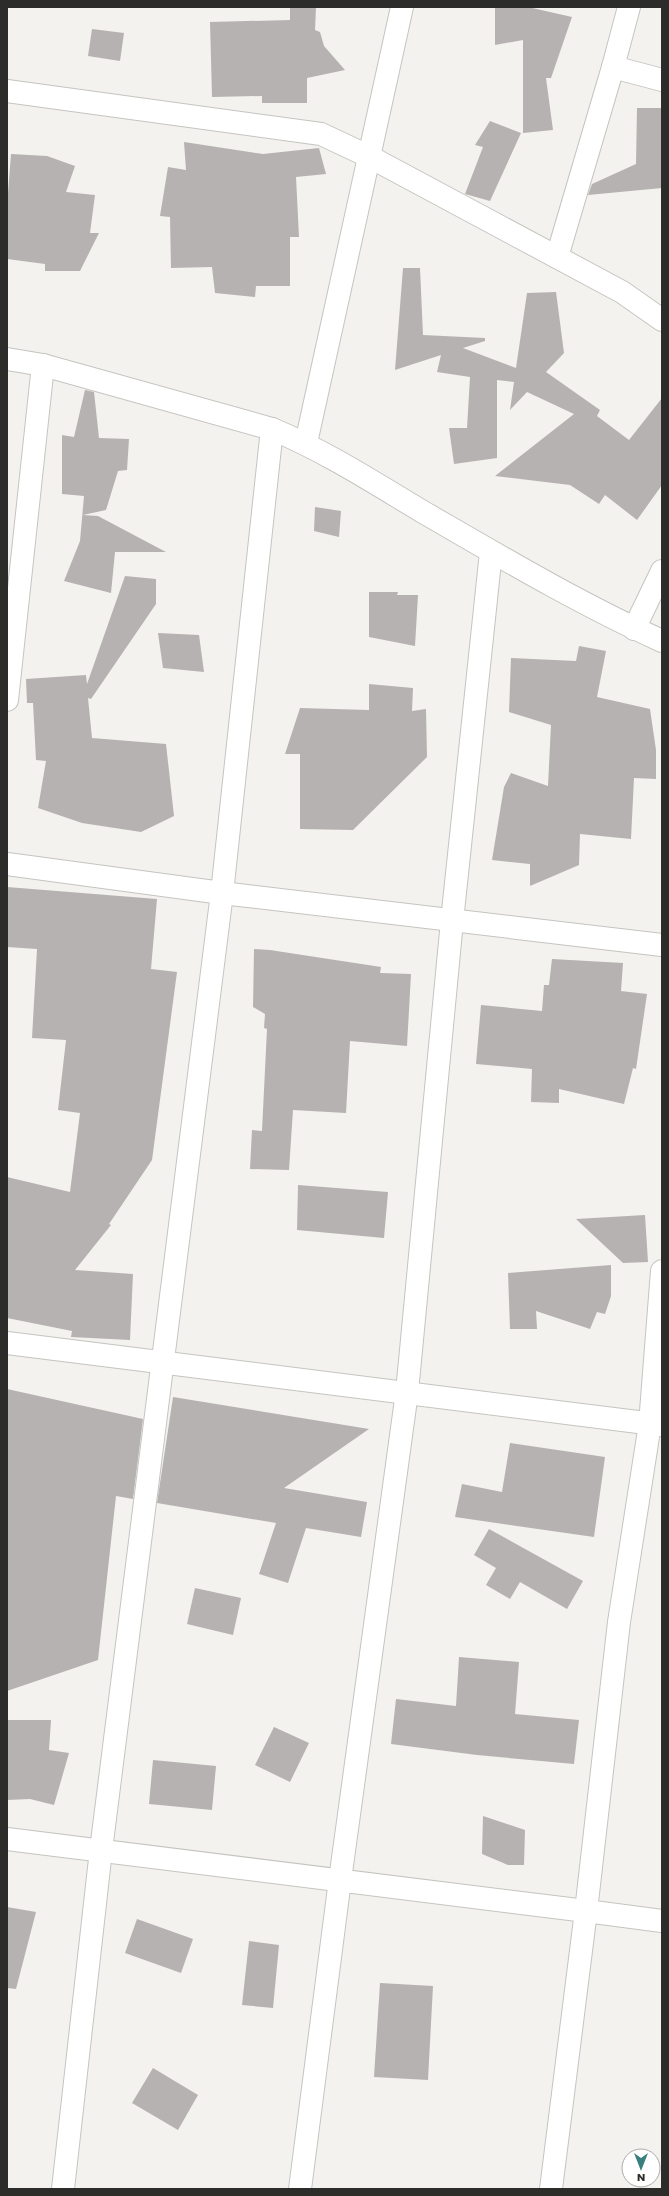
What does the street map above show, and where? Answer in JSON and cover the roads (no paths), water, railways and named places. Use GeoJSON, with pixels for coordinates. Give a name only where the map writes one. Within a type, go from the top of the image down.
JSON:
{"type":"FeatureCollection","features":[{"type":"Feature","properties":{"kind":"street"},"geometry":{"type":"LineString","coordinates":[[557,257],[613,67],[628,7]]}},
{"type":"Feature","properties":{"kind":"street"},"geometry":{"type":"LineString","coordinates":[[306,443],[370,157],[398,8]]}},
{"type":"Feature","properties":{"kind":"street"},"geometry":{"type":"LineString","coordinates":[[613,67],[662,80]]}},
{"type":"Feature","properties":{"kind":"street"},"geometry":{"type":"LineString","coordinates":[[7,91],[321,134],[370,157],[622,292],[662,320]]}},
{"type":"Feature","properties":{"kind":"street"},"geometry":{"type":"LineString","coordinates":[[7,359],[43,365],[272,429],[306,443],[491,552],[634,629],[662,641]]}},
{"type":"Feature","properties":{"kind":"street"},"geometry":{"type":"LineString","coordinates":[[7,700],[43,365]]}},
{"type":"Feature","properties":{"kind":"street"},"geometry":{"type":"LineString","coordinates":[[63,2189],[100,1850],[222,893],[272,429]]}},
{"type":"Feature","properties":{"kind":"street"},"geometry":{"type":"LineString","coordinates":[[300,2189],[340,1880],[407,1392],[452,920],[491,552]]}},
{"type":"Feature","properties":{"kind":"street"},"geometry":{"type":"LineString","coordinates":[[634,629],[662,571]]}},
{"type":"Feature","properties":{"kind":"street"},"geometry":{"type":"LineString","coordinates":[[7,864],[222,893],[662,945]]}},
{"type":"Feature","properties":{"kind":"street"},"geometry":{"type":"LineString","coordinates":[[551,2189],[586,1911],[619,1622],[656,1425],[662,1271]]}},
{"type":"Feature","properties":{"kind":"street"},"geometry":{"type":"LineString","coordinates":[[7,1343],[407,1392],[656,1425]]}},
{"type":"Feature","properties":{"kind":"street"},"geometry":{"type":"LineString","coordinates":[[7,1839],[662,1921]]}}]}
